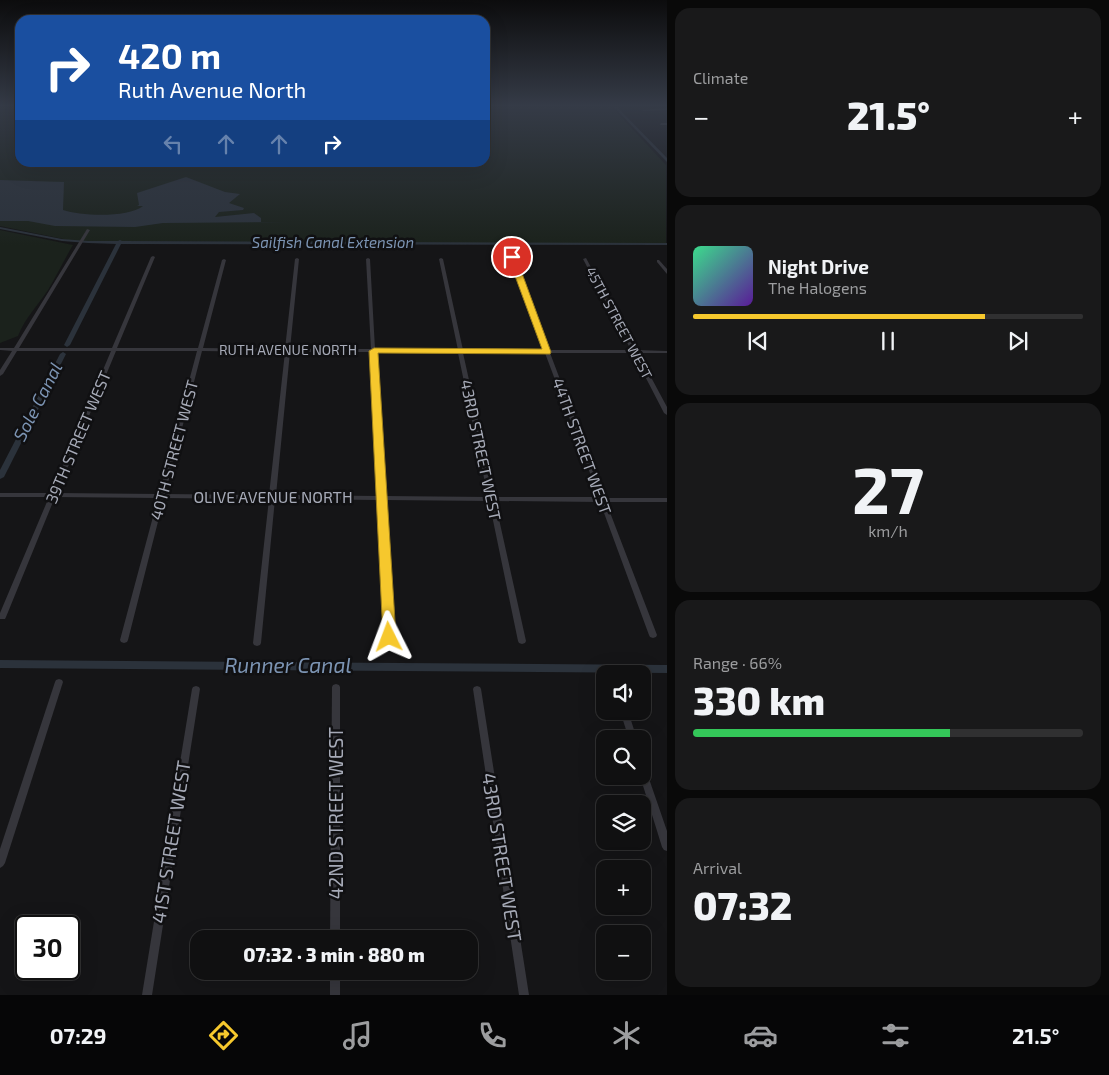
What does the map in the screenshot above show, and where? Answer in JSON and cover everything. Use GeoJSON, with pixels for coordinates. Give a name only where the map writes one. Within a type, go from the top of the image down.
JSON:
{"type":"FeatureCollection","features":[{"type":"Feature","properties":{"kind":"street"},"geometry":{"type":"LineString","coordinates":[[0,374],[88,230]]}},
{"type":"Feature","properties":{"kind":"street","name":"44TH STREET WEST"},"geometry":{"type":"LineString","coordinates":[[512,257],[653,635]]}},
{"type":"Feature","properties":{"kind":"street","name":"39TH STREET WEST"},"geometry":{"type":"LineString","coordinates":[[2,617],[153,258]]}},
{"type":"Feature","properties":{"kind":"street"},"geometry":{"type":"LineString","coordinates":[[257,642],[297,259]]}},
{"type":"Feature","properties":{"kind":"street","name":"43RD STREET WEST"},"geometry":{"type":"LineString","coordinates":[[441,259],[522,641]]}},
{"type":"Feature","properties":{"kind":"street","name":"45TH STREET WEST"},"geometry":{"type":"LineString","coordinates":[[585,259],[666,413]]}},
{"type":"Feature","properties":{"kind":"street","name":"40TH STREET WEST"},"geometry":{"type":"LineString","coordinates":[[124,640],[224,260]]}},
{"type":"Feature","properties":{"kind":"street"},"geometry":{"type":"LineString","coordinates":[[368,260],[389,637]]}},
{"type":"Feature","properties":{"kind":"street"},"geometry":{"type":"LineString","coordinates":[[658,261],[666,274]]}},
{"type":"Feature","properties":{"kind":"street","name":"RUTH AVENUE NORTH"},"geometry":{"type":"LineString","coordinates":[[0,349],[666,352]]}},
{"type":"Feature","properties":{"kind":"street","name":"OLIVE AVENUE NORTH"},"geometry":{"type":"LineString","coordinates":[[0,495],[666,500]]}},
{"type":"Feature","properties":{"kind":"street"},"geometry":{"type":"LineString","coordinates":[[0,863],[58,682]]}},
{"type":"Feature","properties":{"kind":"street","name":"42ND STREET WEST"},"geometry":{"type":"LineString","coordinates":[[335,930],[336,687]]}},
{"type":"Feature","properties":{"kind":"street","name":"41ST STREET WEST"},"geometry":{"type":"LineString","coordinates":[[146,995],[196,689]]}},
{"type":"Feature","properties":{"kind":"street","name":"43RD STREET WEST"},"geometry":{"type":"LineString","coordinates":[[477,689],[524,995]]}},
{"type":"Feature","properties":{"kind":"street"},"geometry":{"type":"LineString","coordinates":[[647,785],[666,847]]}},
{"type":"Feature","properties":{"kind":"street"},"geometry":{"type":"LineString","coordinates":[[335,980],[335,995]]}},
{"type":"Feature","properties":{"kind":"shaded area"},"geometry":{"type":"Polygon","coordinates":[[[0,151],[15,151],[15,167],[490,167],[490,151],[653,151],[666,165],[666,244],[73,241],[0,226],[0,151]]]}},
{"type":"Feature","properties":{"kind":"shaded area"},"geometry":{"type":"Polygon","coordinates":[[[186,177],[225,192],[240,194],[229,203],[244,208],[243,210],[219,212],[215,217],[254,213],[261,218],[261,222],[293,222],[163,223],[135,227],[55,226],[28,221],[0,221],[0,180],[64,182],[63,210],[81,214],[104,215],[127,213],[136,210],[143,206],[137,206],[139,205],[137,193],[186,177]]]}},
{"type":"Feature","properties":{"kind":"shaded area"},"geometry":{"type":"Polygon","coordinates":[[[0,230],[73,245],[48,290],[28,317],[18,336],[0,343],[0,230]]]}},
{"type":"Feature","properties":{"kind":"waterway"},"geometry":{"type":"LineString","coordinates":[[658,151],[667,161]]}},
{"type":"Feature","properties":{"kind":"waterway","name":"Sailfish Canal Extension"},"geometry":{"type":"LineString","coordinates":[[0,228],[62,240],[119,242]]}},
{"type":"Feature","properties":{"kind":"waterway","name":"Sole Canal"},"geometry":{"type":"LineString","coordinates":[[67,345],[119,242]]}},
{"type":"Feature","properties":{"kind":"waterway","name":"Sailfish Canal Extension"},"geometry":{"type":"LineString","coordinates":[[119,242],[667,244]]}},
{"type":"Feature","properties":{"kind":"waterway","name":"Sole Canal"},"geometry":{"type":"LineString","coordinates":[[0,477],[63,354]]}},
{"type":"Feature","properties":{"kind":"waterway","name":"Runner Canal"},"geometry":{"type":"LineString","coordinates":[[0,664],[667,669]]}},
{"type":"Feature","properties":{"kind":"route"},"geometry":{"type":"LineString","coordinates":[[389,637],[374,351],[547,352],[512,257]]}}]}
